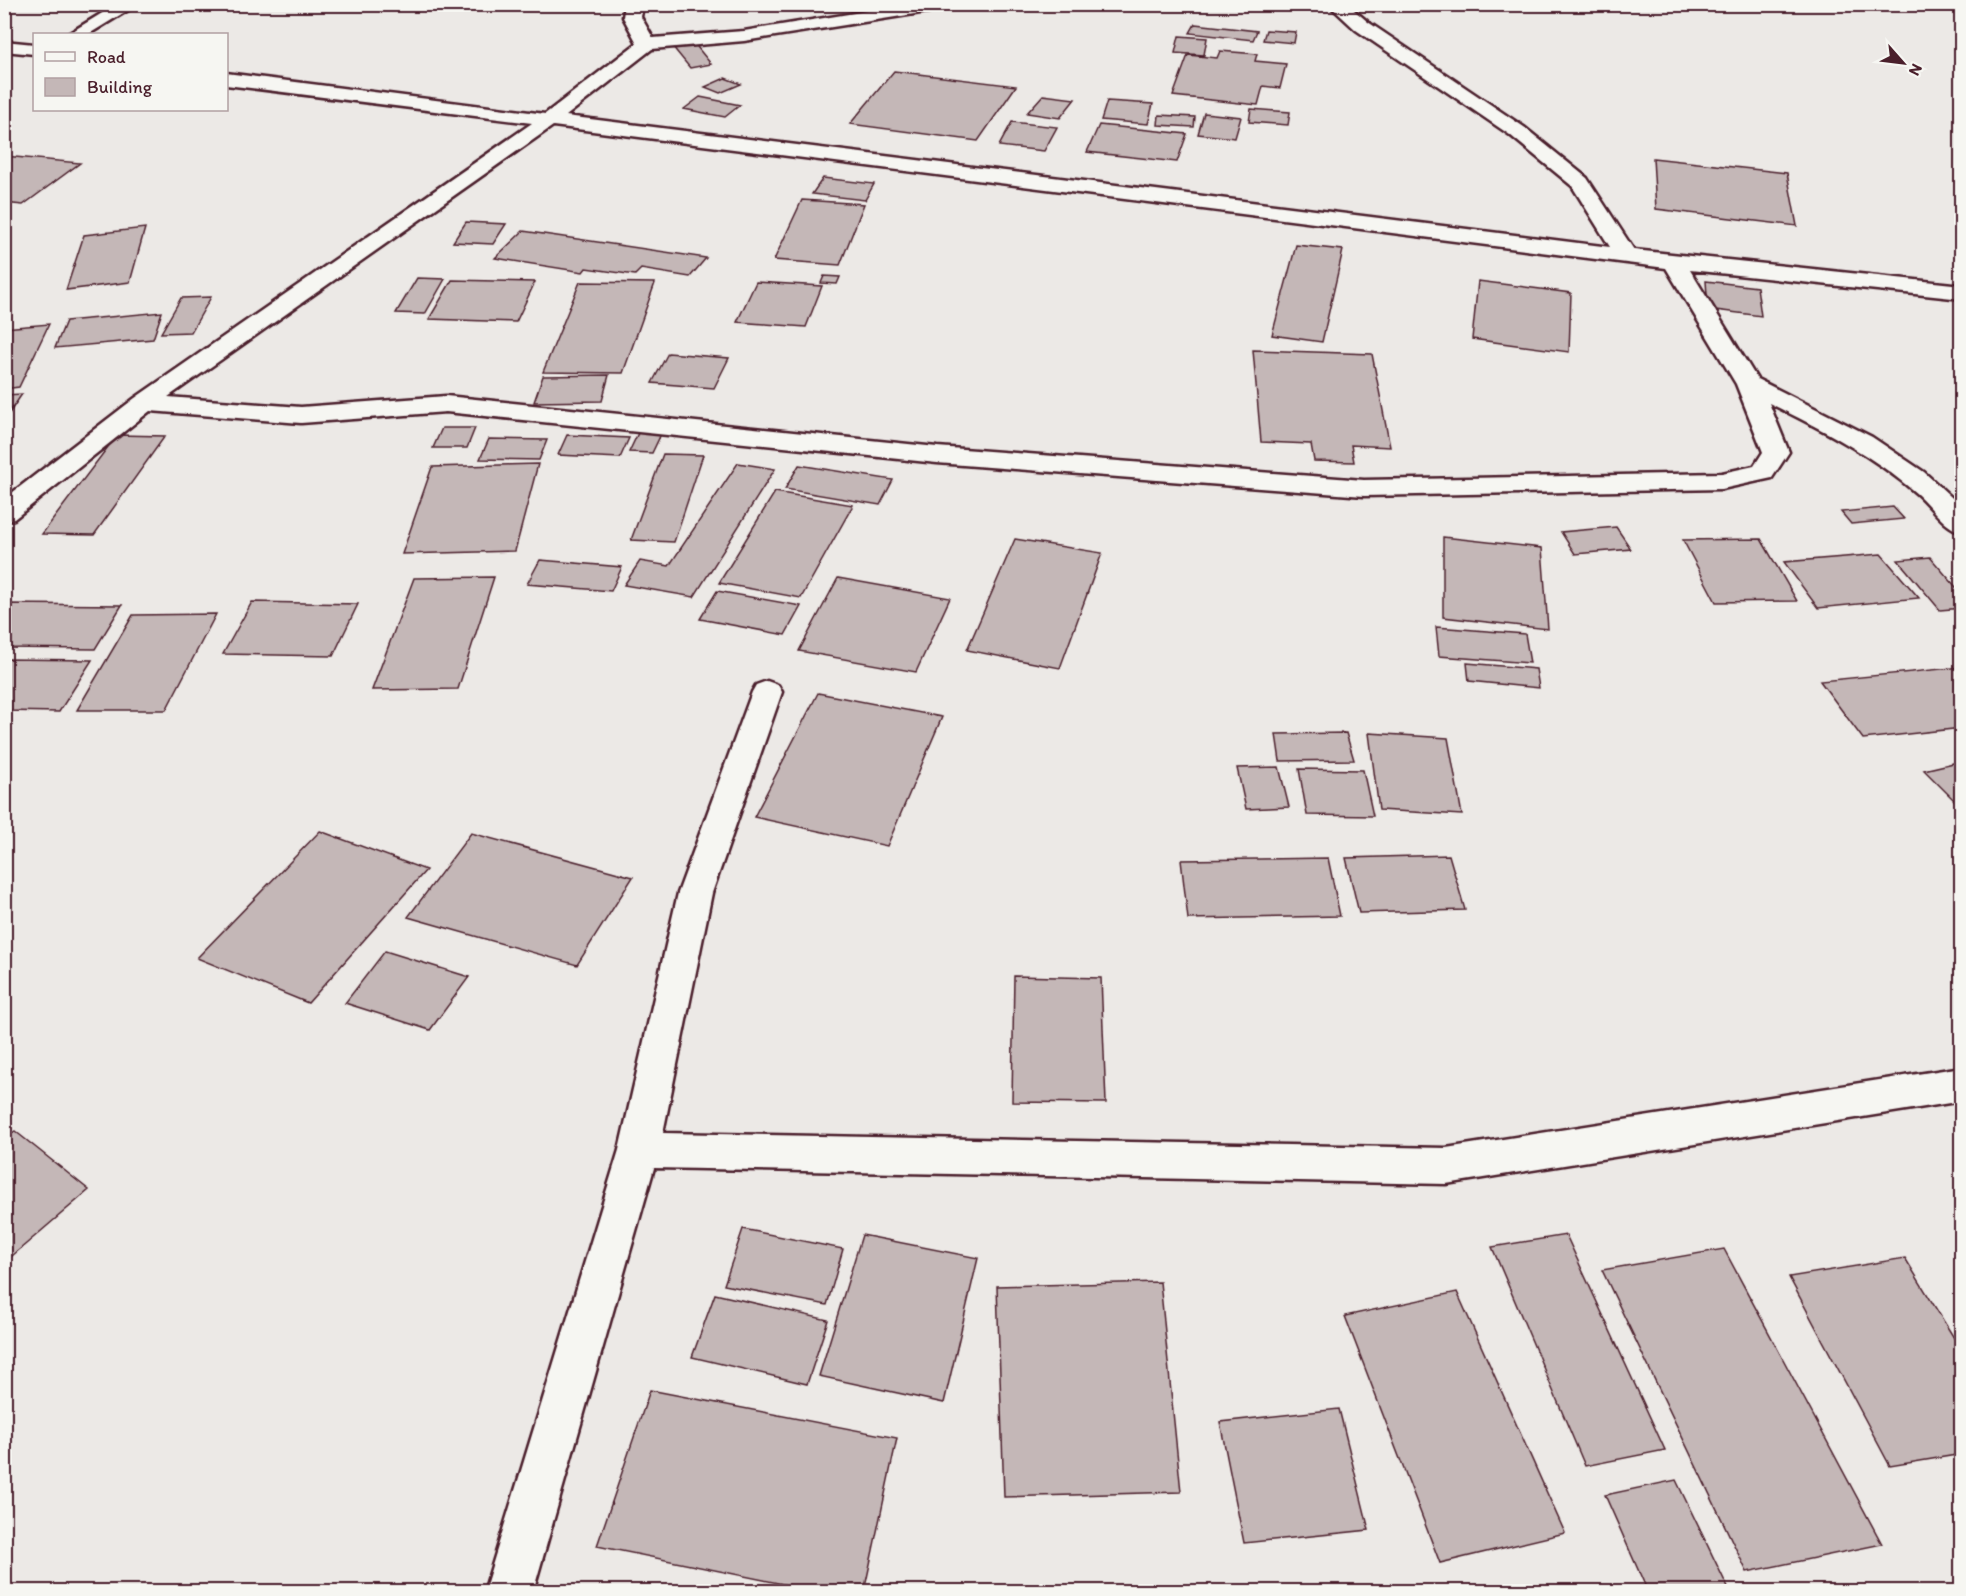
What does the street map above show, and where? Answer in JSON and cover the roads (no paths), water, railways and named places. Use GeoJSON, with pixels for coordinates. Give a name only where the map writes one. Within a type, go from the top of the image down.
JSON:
{"type":"FeatureCollection","features":[{"type":"Feature","properties":{"kind":"street"},"geometry":{"type":"LineString","coordinates":[[79,33],[130,4]]}},
{"type":"Feature","properties":{"kind":"street"},"geometry":{"type":"LineString","coordinates":[[634,4],[632,17],[647,44]]}},
{"type":"Feature","properties":{"kind":"street"},"geometry":{"type":"LineString","coordinates":[[4,513],[144,402],[548,121],[647,44],[744,36],[946,4]]}},
{"type":"Feature","properties":{"kind":"street"},"geometry":{"type":"LineString","coordinates":[[1336,4],[1517,131],[1580,182],[1626,255]]}},
{"type":"Feature","properties":{"kind":"street"},"geometry":{"type":"LineString","coordinates":[[4,46],[33,49]]}},
{"type":"Feature","properties":{"kind":"street"},"geometry":{"type":"LineString","coordinates":[[228,78],[548,121],[1674,262],[1962,292]]}},
{"type":"Feature","properties":{"kind":"street"},"geometry":{"type":"LineString","coordinates":[[144,402],[300,415],[446,404],[937,456],[1364,488],[1722,481],[1763,472],[1776,452],[1748,384],[1674,262]]}},
{"type":"Feature","properties":{"kind":"street"},"geometry":{"type":"LineString","coordinates":[[1748,384],[1882,451],[1936,494],[1962,524]]}},
{"type":"Feature","properties":{"kind":"street"},"geometry":{"type":"LineString","coordinates":[[4,487],[43,483]]}},
{"type":"Feature","properties":{"kind":"street"},"geometry":{"type":"LineString","coordinates":[[508,1592],[639,1149],[695,893],[767,692]]}},
{"type":"Feature","properties":{"kind":"street"},"geometry":{"type":"LineString","coordinates":[[639,1149],[1446,1166],[1962,1084]]}}]}
